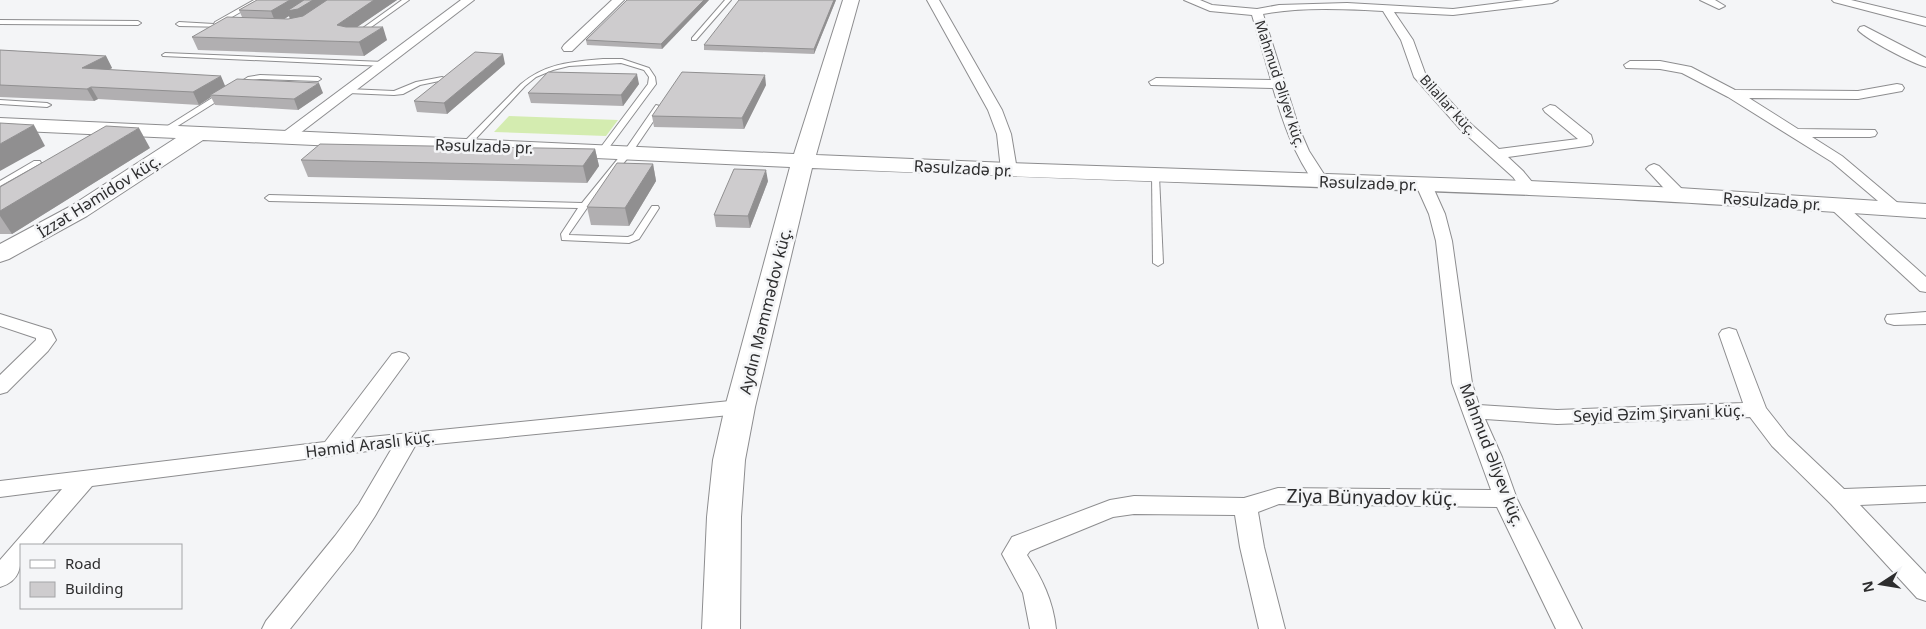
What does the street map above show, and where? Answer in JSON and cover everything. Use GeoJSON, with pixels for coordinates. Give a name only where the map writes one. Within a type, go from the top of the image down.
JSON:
{"type":"FeatureCollection","features":[{"type":"Feature","properties":{"kind":"main road","name":"Aydın Məmmədov küç."},"geometry":{"type":"LineString","coordinates":[[721,629],[724,517],[729,460],[740,407],[803,160],[852,0]]}},
{"type":"Feature","properties":{"kind":"main road","name":"Rəsulzadə pr."},"geometry":{"type":"LineString","coordinates":[[0,124],[1009,170],[1529,188],[1679,195],[1926,211]]}},
{"type":"Feature","properties":{"kind":"main road","name":"İzzət Həmidov küç."},"geometry":{"type":"LineString","coordinates":[[6,248],[79,211],[197,134]]}},
{"type":"Feature","properties":{"kind":"street"},"geometry":{"type":"LineString","coordinates":[[286,137],[468,0]]}},
{"type":"Feature","properties":{"kind":"street"},"geometry":{"type":"LineString","coordinates":[[568,48],[618,0]]}},
{"type":"Feature","properties":{"kind":"street"},"geometry":{"type":"LineString","coordinates":[[933,0],[995,110],[1004,134],[1009,170]]}},
{"type":"Feature","properties":{"kind":"street"},"geometry":{"type":"LineString","coordinates":[[1190,0],[1210,8],[1257,12],[1300,7],[1386,8],[1453,12],[1552,0]]}},
{"type":"Feature","properties":{"kind":"street"},"geometry":{"type":"LineString","coordinates":[[1290,0],[1300,7]]}},
{"type":"Feature","properties":{"kind":"street"},"geometry":{"type":"LineString","coordinates":[[1706,0],[1719,6]]}},
{"type":"Feature","properties":{"kind":"street"},"geometry":{"type":"LineString","coordinates":[[1838,0],[1926,22]]}},
{"type":"Feature","properties":{"kind":"street","name":"Bilallar küç."},"geometry":{"type":"LineString","coordinates":[[1386,8],[1407,40],[1419,74],[1465,126],[1518,174],[1529,188]]}},
{"type":"Feature","properties":{"kind":"street","name":"Mahmud Əliyev küç."},"geometry":{"type":"LineString","coordinates":[[1257,12],[1292,128],[1302,151],[1321,182]]}},
{"type":"Feature","properties":{"kind":"street"},"geometry":{"type":"LineString","coordinates":[[1864,30],[1926,63]]}},
{"type":"Feature","properties":{"kind":"street"},"geometry":{"type":"LineString","coordinates":[[1630,65],[1660,65],[1686,70],[1732,94],[1837,159],[1897,209]]}},
{"type":"Feature","properties":{"kind":"street"},"geometry":{"type":"LineString","coordinates":[[1156,82],[1278,84]]}},
{"type":"Feature","properties":{"kind":"street"},"geometry":{"type":"LineString","coordinates":[[1732,94],[1858,95],[1896,88]]}},
{"type":"Feature","properties":{"kind":"street"},"geometry":{"type":"LineString","coordinates":[[1496,154],[1586,142],[1586,138],[1550,109]]}},
{"type":"Feature","properties":{"kind":"street"},"geometry":{"type":"LineString","coordinates":[[1797,133],[1870,133]]}},
{"type":"Feature","properties":{"kind":"street"},"geometry":{"type":"LineString","coordinates":[[1654,169],[1679,195]]}},
{"type":"Feature","properties":{"kind":"street","name":"Mahmud Əliyev küç."},"geometry":{"type":"LineString","coordinates":[[1424,185],[1437,214],[1444,241],[1462,383],[1471,411],[1491,457],[1505,499],[1569,629]]}},
{"type":"Feature","properties":{"kind":"street"},"geometry":{"type":"LineString","coordinates":[[1836,205],[1926,287]]}},
{"type":"Feature","properties":{"kind":"street"},"geometry":{"type":"LineString","coordinates":[[1894,319],[1926,318]]}},
{"type":"Feature","properties":{"kind":"street"},"geometry":{"type":"LineString","coordinates":[[0,320],[44,334],[46,340],[0,388]]}},
{"type":"Feature","properties":{"kind":"street"},"geometry":{"type":"LineString","coordinates":[[1728,334],[1756,410]]}},
{"type":"Feature","properties":{"kind":"street"},"geometry":{"type":"LineString","coordinates":[[331,449],[399,358]]}},
{"type":"Feature","properties":{"kind":"street","name":"Həmid Araslı küç."},"geometry":{"type":"LineString","coordinates":[[0,489],[408,439],[740,407]]}},
{"type":"Feature","properties":{"kind":"street","name":"Seyid Əzim Şirvani küç."},"geometry":{"type":"LineString","coordinates":[[1471,411],[1556,417],[1756,410],[1780,441],[1839,498],[1926,591]]}},
{"type":"Feature","properties":{"kind":"street"},"geometry":{"type":"LineString","coordinates":[[275,629],[344,543],[367,510],[408,439]]}},
{"type":"Feature","properties":{"kind":"street"},"geometry":{"type":"LineString","coordinates":[[28,544],[85,479]]}},
{"type":"Feature","properties":{"kind":"street"},"geometry":{"type":"LineString","coordinates":[[1839,498],[1926,494]]}},
{"type":"Feature","properties":{"kind":"street","name":"Ziya Bünyadov küç."},"geometry":{"type":"LineString","coordinates":[[1245,507],[1278,496],[1505,499]]}},
{"type":"Feature","properties":{"kind":"street"},"geometry":{"type":"LineString","coordinates":[[1043,629],[1042,617],[1032,583],[1014,554],[1021,544],[1110,509],[1134,505],[1245,507],[1252,548],[1272,629]]}},
{"type":"Feature","properties":{"kind":"street"},"geometry":{"type":"LineString","coordinates":[[0,577],[20,553]]}},
{"type":"Feature","properties":{"kind":"lane"},"geometry":{"type":"LineString","coordinates":[[212,26],[258,0]]}},
{"type":"Feature","properties":{"kind":"lane"},"geometry":{"type":"LineString","coordinates":[[353,38],[406,0]]}},
{"type":"Feature","properties":{"kind":"lane"},"geometry":{"type":"LineString","coordinates":[[694,39],[728,0]]}},
{"type":"Feature","properties":{"kind":"lane"},"geometry":{"type":"LineString","coordinates":[[0,22],[138,23]]}},
{"type":"Feature","properties":{"kind":"lane"},"geometry":{"type":"LineString","coordinates":[[179,24],[231,26]]}},
{"type":"Feature","properties":{"kind":"lane"},"geometry":{"type":"LineString","coordinates":[[165,54],[384,64]]}},
{"type":"Feature","properties":{"kind":"lane"},"geometry":{"type":"LineString","coordinates":[[464,146],[523,85],[534,76],[551,68],[603,60],[622,61],[648,70],[652,77],[652,84],[602,151]]}},
{"type":"Feature","properties":{"kind":"lane"},"geometry":{"type":"LineString","coordinates":[[234,88],[250,78],[318,79]]}},
{"type":"Feature","properties":{"kind":"lane"},"geometry":{"type":"LineString","coordinates":[[348,91],[394,93],[400,92],[418,82],[442,79]]}},
{"type":"Feature","properties":{"kind":"lane"},"geometry":{"type":"LineString","coordinates":[[162,132],[226,93]]}},
{"type":"Feature","properties":{"kind":"lane"},"geometry":{"type":"LineString","coordinates":[[0,102],[47,105]]}},
{"type":"Feature","properties":{"kind":"lane"},"geometry":{"type":"LineString","coordinates":[[655,208],[636,237],[629,240],[566,238],[565,234],[584,206],[628,152],[661,103]]}},
{"type":"Feature","properties":{"kind":"lane"},"geometry":{"type":"LineString","coordinates":[[0,184],[36,163]]}},
{"type":"Feature","properties":{"kind":"lane"},"geometry":{"type":"LineString","coordinates":[[1155,176],[1158,263]]}},
{"type":"Feature","properties":{"kind":"lane"},"geometry":{"type":"LineString","coordinates":[[269,198],[584,206]]}},
{"type":"Feature","properties":{"kind":"green space"},"geometry":{"type":"Polygon","coordinates":[[[509,116],[618,120],[606,136],[494,132],[509,116]]]}},
{"type":"Feature","properties":{"kind":"building"},"geometry":{"type":"Polygon","coordinates":[[[257,0],[290,0],[271,11],[239,10],[257,0]]]}},
{"type":"Feature","properties":{"kind":"building"},"geometry":{"type":"Polygon","coordinates":[[[304,0],[313,0],[298,9],[287,11],[304,0]]]}},
{"type":"Feature","properties":{"kind":"building"},"geometry":{"type":"Polygon","coordinates":[[[327,0],[374,0],[337,25],[346,27],[383,27],[359,42],[192,37],[227,17],[288,19],[303,16],[327,0]]]}},
{"type":"Feature","properties":{"kind":"building"},"geometry":{"type":"Polygon","coordinates":[[[627,0],[704,0],[661,44],[586,40],[627,0]]]}},
{"type":"Feature","properties":{"kind":"building"},"geometry":{"type":"Polygon","coordinates":[[[739,0],[834,0],[814,49],[704,45],[739,0]]]}},
{"type":"Feature","properties":{"kind":"building"},"geometry":{"type":"Polygon","coordinates":[[[0,50],[106,56],[82,68],[221,76],[193,92],[0,85],[0,50]]]}},
{"type":"Feature","properties":{"kind":"building"},"geometry":{"type":"Polygon","coordinates":[[[475,52],[503,54],[444,103],[414,101],[475,52]]]}},
{"type":"Feature","properties":{"kind":"building"},"geometry":{"type":"Polygon","coordinates":[[[548,72],[637,74],[621,95],[528,93],[548,72]]]}},
{"type":"Feature","properties":{"kind":"building"},"geometry":{"type":"Polygon","coordinates":[[[682,72],[765,75],[742,118],[652,116],[682,72]]]}},
{"type":"Feature","properties":{"kind":"building"},"geometry":{"type":"Polygon","coordinates":[[[237,79],[319,83],[294,99],[210,95],[237,79]]]}},
{"type":"Feature","properties":{"kind":"building"},"geometry":{"type":"Polygon","coordinates":[[[0,123],[34,125],[0,144],[0,123]]]}},
{"type":"Feature","properties":{"kind":"building"},"geometry":{"type":"Polygon","coordinates":[[[106,126],[139,128],[0,211],[0,187],[106,126]]]}},
{"type":"Feature","properties":{"kind":"building"},"geometry":{"type":"Polygon","coordinates":[[[320,144],[595,149],[583,166],[301,160],[320,144]]]}},
{"type":"Feature","properties":{"kind":"building"},"geometry":{"type":"Polygon","coordinates":[[[617,163],[653,164],[625,208],[587,207],[617,163]]]}},
{"type":"Feature","properties":{"kind":"building"},"geometry":{"type":"Polygon","coordinates":[[[734,169],[766,170],[748,216],[714,215],[734,169]]]}}]}
